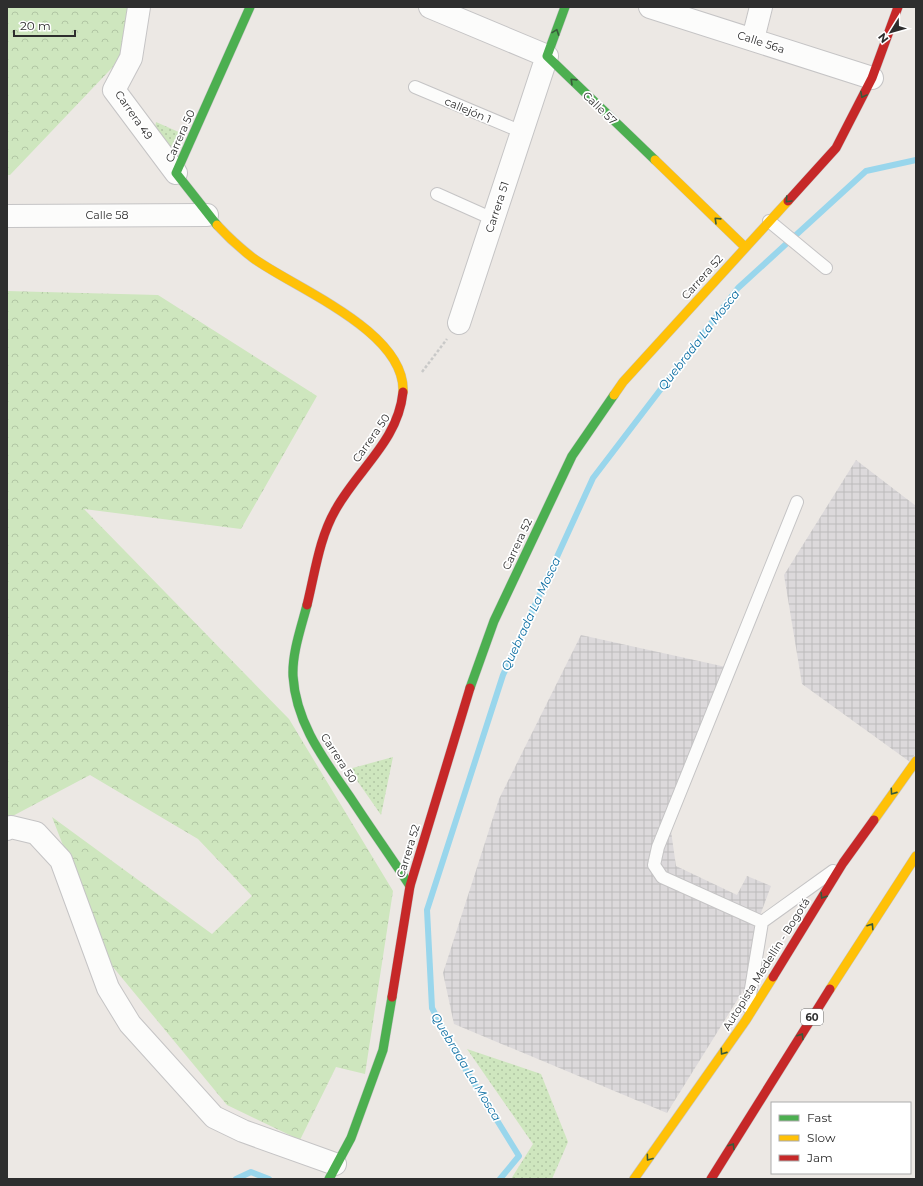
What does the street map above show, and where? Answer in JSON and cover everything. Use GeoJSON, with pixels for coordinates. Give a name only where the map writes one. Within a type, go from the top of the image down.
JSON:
{"type":"FeatureCollection","features":[{"type":"Feature","properties":{"kind":"main road","name":"Carrera 50"},"geometry":{"type":"LineString","coordinates":[[250,7],[176,173],[207,215],[252,257],[363,327],[386,347],[399,367],[405,393],[400,418],[376,456],[352,484],[335,510],[321,549],[300,632],[293,673],[299,712],[312,740],[410,886]]}},
{"type":"Feature","properties":{"kind":"main road","name":"Carrera 51"},"geometry":{"type":"LineString","coordinates":[[547,56],[565,7]]}},
{"type":"Feature","properties":{"kind":"main road","name":"Carrera 52"},"geometry":{"type":"LineString","coordinates":[[332,1172],[350,1138],[384,1050],[410,886],[471,685],[494,621],[572,456],[624,382],[836,148],[872,78],[898,7]]}},
{"type":"Feature","properties":{"kind":"main road","name":"Calle 57"},"geometry":{"type":"LineString","coordinates":[[547,56],[745,247]]}},
{"type":"Feature","properties":{"kind":"main road","name":"Autopista Medellín - Bogotá"},"geometry":{"type":"LineString","coordinates":[[634,1179],[746,1020],[843,863],[916,761]]}},
{"type":"Feature","properties":{"kind":"main road","name":"60"},"geometry":{"type":"LineString","coordinates":[[711,1179],[916,856]]}},
{"type":"Feature","properties":{"kind":"street","name":"Carrera 49"},"geometry":{"type":"LineString","coordinates":[[139,7],[130,58],[114,90],[176,173]]}},
{"type":"Feature","properties":{"kind":"street","name":"Calle 57"},"geometry":{"type":"LineString","coordinates":[[430,7],[547,56]]}},
{"type":"Feature","properties":{"kind":"street"},"geometry":{"type":"LineString","coordinates":[[753,39],[761,7]]}},
{"type":"Feature","properties":{"kind":"street","name":"Calle 56a"},"geometry":{"type":"LineString","coordinates":[[664,9],[872,78]]}},
{"type":"Feature","properties":{"kind":"street","name":"Carrera 51"},"geometry":{"type":"LineString","coordinates":[[459,323],[547,56]]}},
{"type":"Feature","properties":{"kind":"street","name":"Calle 58"},"geometry":{"type":"LineString","coordinates":[[7,216],[207,215]]}},
{"type":"Feature","properties":{"kind":"street"},"geometry":{"type":"LineString","coordinates":[[7,829],[11,827],[36,833],[60,860],[108,988],[130,1024],[214,1118],[332,1172]]}},
{"type":"Feature","properties":{"kind":"lane","name":"callejón 1"},"geometry":{"type":"LineString","coordinates":[[414,87],[522,132]]}},
{"type":"Feature","properties":{"kind":"lane"},"geometry":{"type":"LineString","coordinates":[[437,194],[493,219]]}},
{"type":"Feature","properties":{"kind":"lane"},"geometry":{"type":"LineString","coordinates":[[769,221],[826,268]]}},
{"type":"Feature","properties":{"kind":"lane"},"geometry":{"type":"LineString","coordinates":[[762,922],[662,877],[654,865],[658,847],[797,502]]}},
{"type":"Feature","properties":{"kind":"lane"},"geometry":{"type":"LineString","coordinates":[[746,1020],[762,922],[843,863]]}},
{"type":"Feature","properties":{"kind":"path"},"geometry":{"type":"LineString","coordinates":[[405,393],[459,323]]}},
{"type":"Feature","properties":{"kind":"shaded area"},"geometry":{"type":"Polygon","coordinates":[[[856,460],[916,506],[916,753],[910,762],[802,684],[784,575],[856,460]]]}},
{"type":"Feature","properties":{"kind":"shaded area"},"geometry":{"type":"Polygon","coordinates":[[[581,635],[726,667],[671,831],[676,866],[737,895],[747,876],[771,886],[758,921],[746,986],[667,1113],[454,1024],[443,973],[499,799],[581,635]]]}},
{"type":"Feature","properties":{"kind":"green space"},"geometry":{"type":"Polygon","coordinates":[[[7,7],[134,7],[129,50],[10,175],[7,175],[7,7]]]}},
{"type":"Feature","properties":{"kind":"green space"},"geometry":{"type":"Polygon","coordinates":[[[156,122],[181,133],[175,152],[155,128],[156,122]]]}},
{"type":"Feature","properties":{"kind":"green space"},"geometry":{"type":"Polygon","coordinates":[[[7,291],[158,295],[317,396],[241,529],[84,509],[289,719],[393,891],[365,1074],[336,1067],[300,1140],[227,1105],[108,961],[52,817],[212,934],[252,896],[198,839],[90,775],[7,819],[7,291]]]}},
{"type":"Feature","properties":{"kind":"green space"},"geometry":{"type":"Polygon","coordinates":[[[393,757],[381,815],[349,769],[393,757]]]}},
{"type":"Feature","properties":{"kind":"green space"},"geometry":{"type":"Polygon","coordinates":[[[467,1049],[541,1074],[568,1142],[552,1179],[511,1179],[533,1144],[467,1049]]]}},
{"type":"Feature","properties":{"kind":"waterway","name":"Quebrada La Mosca"},"geometry":{"type":"LineString","coordinates":[[500,1179],[519,1156],[458,1057],[432,1008],[427,910],[503,675],[593,478],[738,288],[866,171],[916,160]]}},
{"type":"Feature","properties":{"kind":"waterway","name":"Quebrada La Mosca"},"geometry":{"type":"LineString","coordinates":[[236,1179],[251,1172],[269,1179]]}},
{"type":"Feature","properties":{"kind":"traffic: fast"},"geometry":{"type":"LineString","coordinates":[[217,225],[176,173],[250,7]]}},
{"type":"Feature","properties":{"kind":"traffic: fast"},"geometry":{"type":"LineString","coordinates":[[565,7],[547,56],[655,160]]}},
{"type":"Feature","properties":{"kind":"traffic: fast"},"geometry":{"type":"LineString","coordinates":[[470,688],[494,621],[572,456],[614,395]]}},
{"type":"Feature","properties":{"kind":"traffic: fast"},"geometry":{"type":"LineString","coordinates":[[307,605],[297,640],[293,667],[295,694],[300,711],[306,727],[323,757],[410,886]]}},
{"type":"Feature","properties":{"kind":"traffic: fast"},"geometry":{"type":"LineString","coordinates":[[329,1179],[351,1138],[383,1050],[392,997]]}},
{"type":"Feature","properties":{"kind":"traffic: slow"},"geometry":{"type":"LineString","coordinates":[[655,160],[745,247]]}},
{"type":"Feature","properties":{"kind":"traffic: slow"},"geometry":{"type":"LineString","coordinates":[[614,395],[623,382],[788,201]]}},
{"type":"Feature","properties":{"kind":"traffic: slow"},"geometry":{"type":"LineString","coordinates":[[217,225],[253,258],[319,297],[368,331],[387,350],[399,370],[403,392]]}},
{"type":"Feature","properties":{"kind":"traffic: slow"},"geometry":{"type":"LineString","coordinates":[[874,820],[916,761]]}},
{"type":"Feature","properties":{"kind":"traffic: slow"},"geometry":{"type":"LineString","coordinates":[[830,989],[916,856]]}},
{"type":"Feature","properties":{"kind":"traffic: slow"},"geometry":{"type":"LineString","coordinates":[[634,1179],[746,1020],[773,977]]}},
{"type":"Feature","properties":{"kind":"traffic: jam"},"geometry":{"type":"LineString","coordinates":[[788,201],[836,148],[872,78],[898,7]]}},
{"type":"Feature","properties":{"kind":"traffic: jam"},"geometry":{"type":"LineString","coordinates":[[307,605],[321,544],[330,520],[345,494],[386,440],[400,409],[403,392]]}},
{"type":"Feature","properties":{"kind":"traffic: jam"},"geometry":{"type":"LineString","coordinates":[[392,997],[410,886],[470,688]]}},
{"type":"Feature","properties":{"kind":"traffic: jam"},"geometry":{"type":"LineString","coordinates":[[773,977],[843,863],[874,820]]}},
{"type":"Feature","properties":{"kind":"traffic: jam"},"geometry":{"type":"LineString","coordinates":[[711,1179],[830,989]]}}]}
